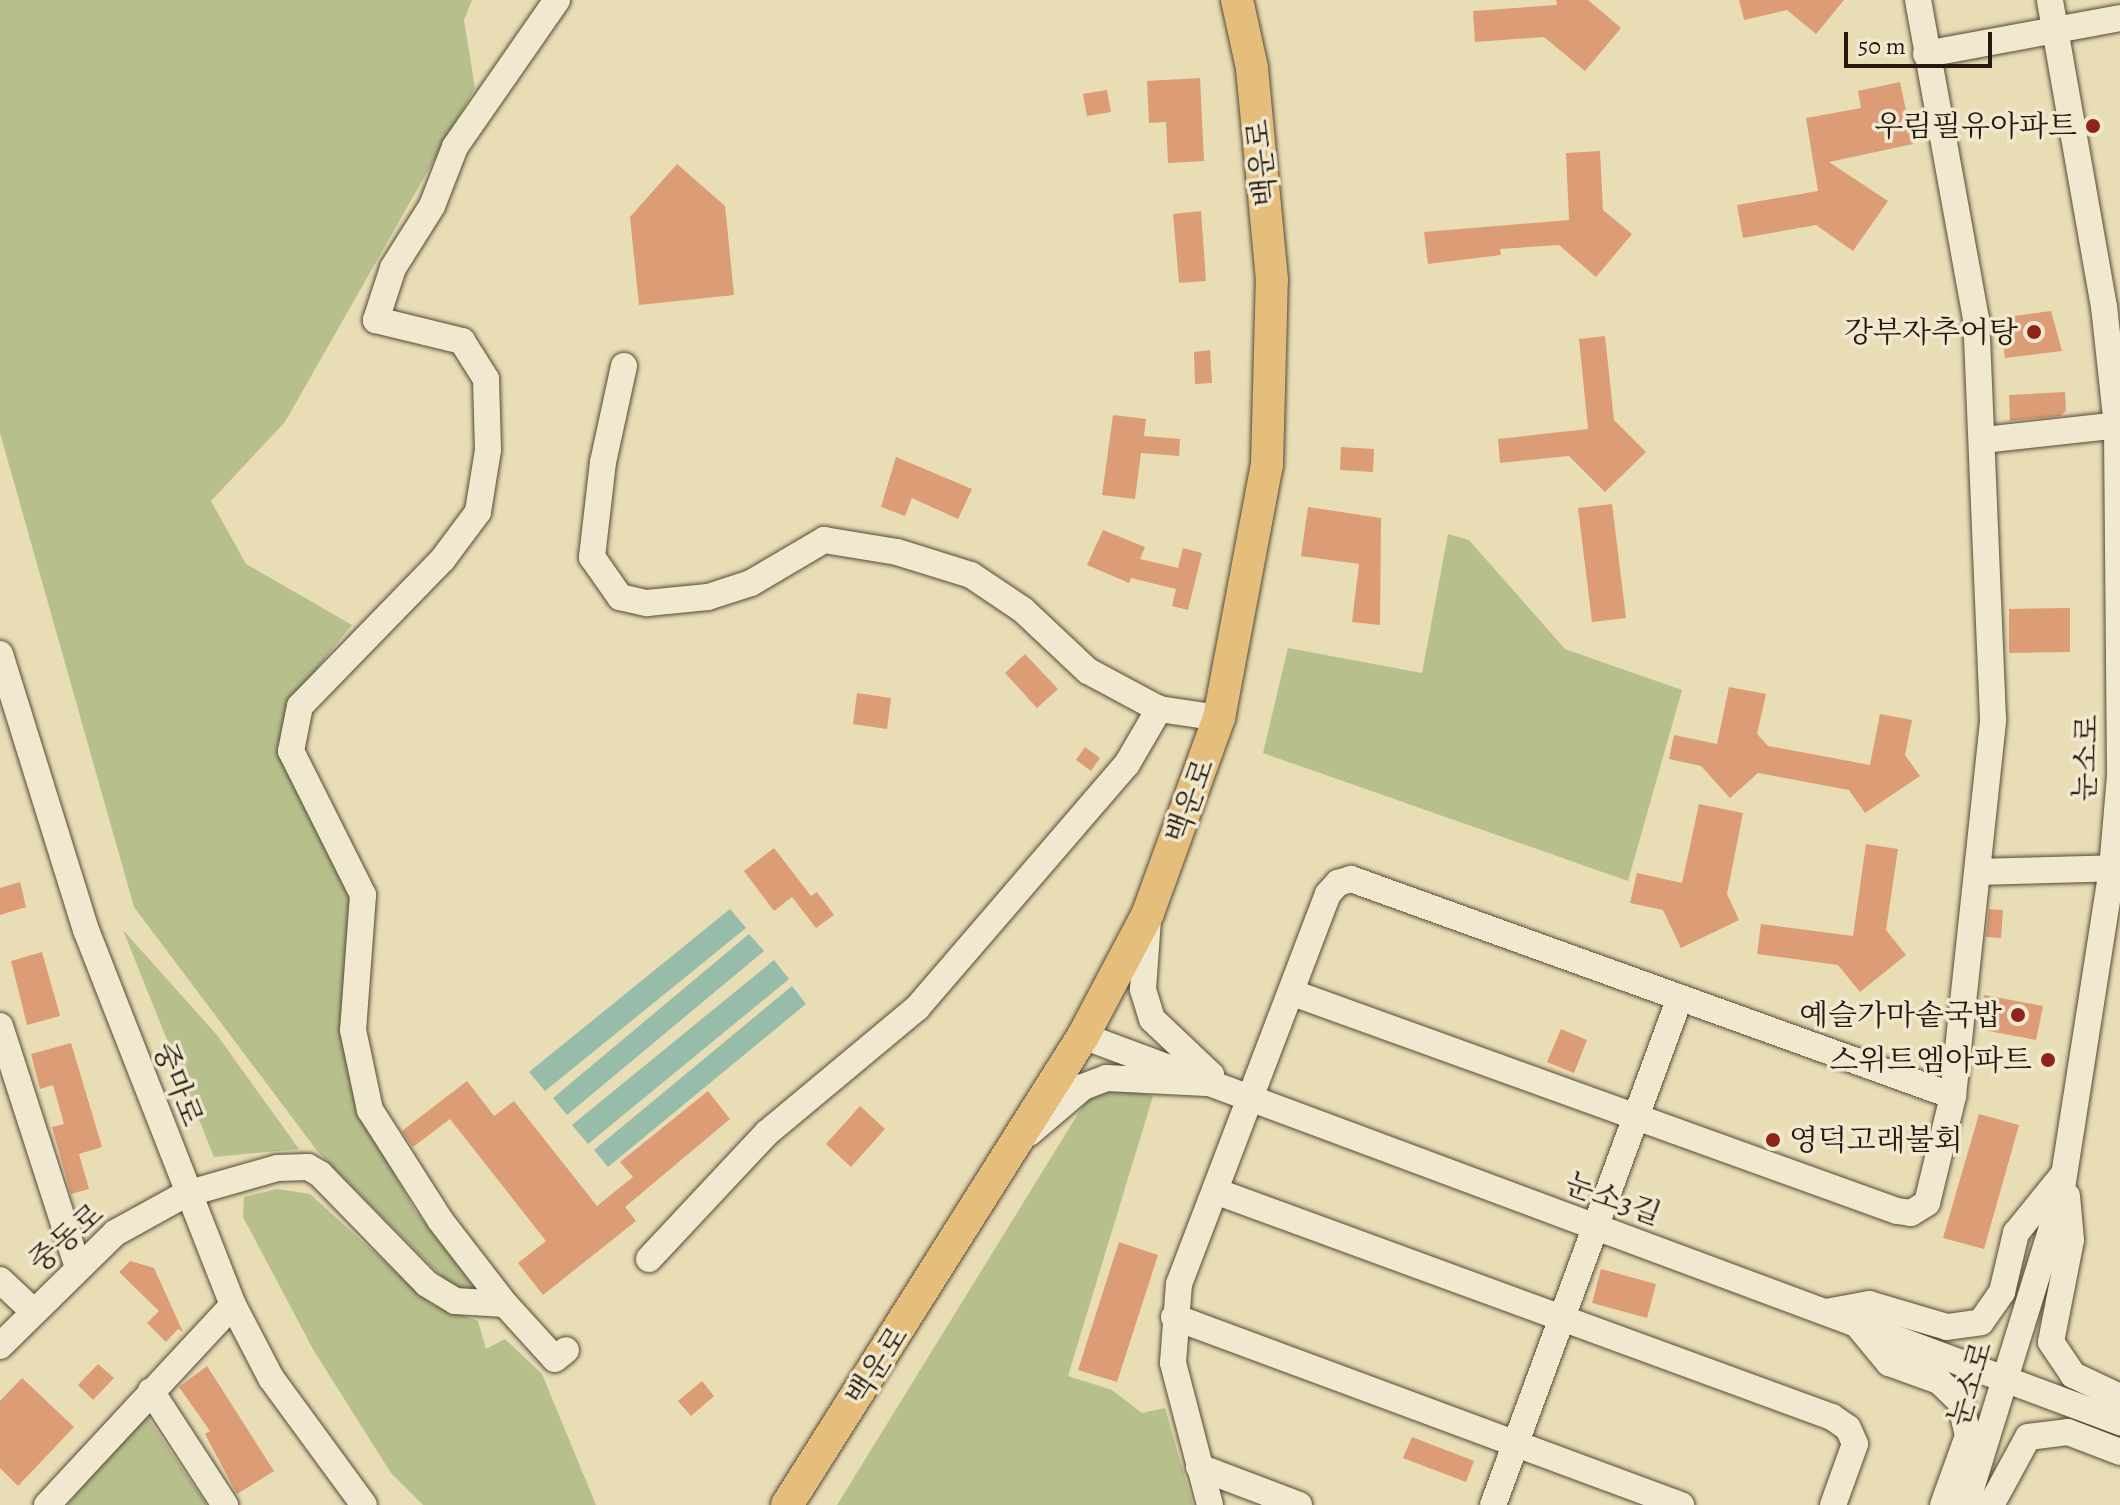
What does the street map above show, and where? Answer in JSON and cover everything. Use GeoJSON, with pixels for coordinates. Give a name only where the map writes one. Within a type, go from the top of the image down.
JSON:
{"type":"FeatureCollection","features":[{"type":"Feature","properties":{"kind":"main road","name":"백운로"},"geometry":{"type":"LineString","coordinates":[[787,1505],[1026,1135],[1083,1036],[1148,913],[1219,718],[1267,465],[1272,280],[1252,68],[1237,0]]}},
{"type":"Feature","properties":{"kind":"street"},"geometry":{"type":"LineString","coordinates":[[557,0],[455,147],[432,206],[393,268],[376,320],[462,341],[486,379],[488,450],[478,512],[443,559],[300,706],[291,751],[363,895],[353,1030],[370,1110],[440,1220],[505,1304],[555,1359],[566,1350]]}},
{"type":"Feature","properties":{"kind":"street"},"geometry":{"type":"LineString","coordinates":[[1293,993],[1632,1118],[1911,1213],[1927,1203],[1934,1186],[1953,1096],[1980,872],[1993,719],[1984,440],[1976,319],[1918,0]]}},
{"type":"Feature","properties":{"kind":"street","name":"눈소로"},"geometry":{"type":"LineString","coordinates":[[1966,1505],[2065,1172],[2116,869],[2120,775],[2118,425],[2104,307],[2050,0]]}},
{"type":"Feature","properties":{"kind":"street"},"geometry":{"type":"LineString","coordinates":[[1926,54],[2120,18]]}},
{"type":"Feature","properties":{"kind":"street"},"geometry":{"type":"LineString","coordinates":[[624,366],[603,462],[592,557],[620,597],[647,603],[708,597],[751,583],[824,540],[897,552],[971,575],[1023,610],[1088,671],[1159,709],[1219,718]]}},
{"type":"Feature","properties":{"kind":"street"},"geometry":{"type":"LineString","coordinates":[[1984,440],[2118,425]]}},
{"type":"Feature","properties":{"kind":"street","name":"중마로"},"geometry":{"type":"LineString","coordinates":[[0,654],[86,930],[186,1194],[233,1305],[271,1378],[364,1505]]}},
{"type":"Feature","properties":{"kind":"street"},"geometry":{"type":"LineString","coordinates":[[649,1259],[767,1133],[917,1008],[1127,764],[1159,709]]}},
{"type":"Feature","properties":{"kind":"street"},"geometry":{"type":"LineString","coordinates":[[1980,872],[2116,869]]}},
{"type":"Feature","properties":{"kind":"street"},"geometry":{"type":"LineString","coordinates":[[1210,1505],[1173,1363],[1174,1317],[1179,1284],[1293,993],[1328,894],[1351,879],[1679,1000],[1953,1096]]}},
{"type":"Feature","properties":{"kind":"street"},"geometry":{"type":"LineString","coordinates":[[1026,1135],[1083,1087],[1106,1078],[1207,1083],[1211,1075],[1152,1019],[1143,989],[1148,913]]}},
{"type":"Feature","properties":{"kind":"street"},"geometry":{"type":"LineString","coordinates":[[1493,1505],[1632,1118],[1679,1000]]}},
{"type":"Feature","properties":{"kind":"street"},"geometry":{"type":"LineString","coordinates":[[0,1026],[77,1264]]}},
{"type":"Feature","properties":{"kind":"street","name":"눈소3길"},"geometry":{"type":"LineString","coordinates":[[1083,1036],[2120,1422]]}},
{"type":"Feature","properties":{"kind":"street","name":"중동로"},"geometry":{"type":"LineString","coordinates":[[0,1346],[77,1264],[115,1233],[186,1194],[277,1168],[308,1167],[337,1189],[427,1284],[455,1301],[505,1304]]}},
{"type":"Feature","properties":{"kind":"street"},"geometry":{"type":"LineString","coordinates":[[1823,1312],[1869,1304],[1947,1327],[1981,1322],[2002,1292],[2016,1233],[2065,1172]]}},
{"type":"Feature","properties":{"kind":"street"},"geometry":{"type":"LineString","coordinates":[[2065,1172],[2071,1240],[2051,1342],[2073,1375],[2120,1397]]}},
{"type":"Feature","properties":{"kind":"street"},"geometry":{"type":"LineString","coordinates":[[1215,1191],[1848,1428],[1855,1444],[1833,1505]]}},
{"type":"Feature","properties":{"kind":"street"},"geometry":{"type":"LineString","coordinates":[[0,1280],[33,1311]]}},
{"type":"Feature","properties":{"kind":"street"},"geometry":{"type":"LineString","coordinates":[[47,1505],[233,1305]]}},
{"type":"Feature","properties":{"kind":"street"},"geometry":{"type":"LineString","coordinates":[[1174,1317],[1681,1505]]}},
{"type":"Feature","properties":{"kind":"street"},"geometry":{"type":"LineString","coordinates":[[1857,1324],[1889,1363],[1939,1381],[1960,1401],[1968,1436],[1943,1505]]}},
{"type":"Feature","properties":{"kind":"street"},"geometry":{"type":"LineString","coordinates":[[151,1391],[225,1505]]}},
{"type":"Feature","properties":{"kind":"street"},"geometry":{"type":"LineString","coordinates":[[1991,1505],[2028,1437],[2068,1432],[2120,1452]]}},
{"type":"Feature","properties":{"kind":"street"},"geometry":{"type":"LineString","coordinates":[[1199,1467],[1299,1505]]}},
{"type":"Feature","properties":{"kind":"shaded area"},"geometry":{"type":"Polygon","coordinates":[[[0,0],[472,0],[464,20],[475,88],[285,422],[211,501],[246,564],[352,625],[289,703],[282,756],[355,897],[359,1112],[414,1209],[478,1292],[451,1286],[318,1152],[134,907],[0,433],[0,0]]]}},
{"type":"Feature","properties":{"kind":"shaded area"},"geometry":{"type":"Polygon","coordinates":[[[1448,534],[1469,540],[1565,649],[1682,690],[1628,881],[1263,753],[1288,648],[1422,673],[1448,534]]]}},
{"type":"Feature","properties":{"kind":"shaded area"},"geometry":{"type":"Polygon","coordinates":[[[730,909],[746,928],[545,1091],[529,1072],[730,909]]]}},
{"type":"Feature","properties":{"kind":"shaded area"},"geometry":{"type":"Polygon","coordinates":[[[123,930],[217,1035],[299,1149],[214,1157],[123,930]]]}},
{"type":"Feature","properties":{"kind":"shaded area"},"geometry":{"type":"Polygon","coordinates":[[[749,934],[764,951],[567,1115],[553,1098],[749,934]]]}},
{"type":"Feature","properties":{"kind":"shaded area"},"geometry":{"type":"Polygon","coordinates":[[[774,960],[789,979],[588,1144],[572,1125],[774,960]]]}},
{"type":"Feature","properties":{"kind":"shaded area"},"geometry":{"type":"Polygon","coordinates":[[[792,986],[806,1004],[608,1167],[594,1150],[792,986]]]}},
{"type":"Feature","properties":{"kind":"shaded area"},"geometry":{"type":"Polygon","coordinates":[[[1114,1087],[1153,1096],[1068,1376],[1112,1390],[1142,1413],[1165,1408],[1193,1505],[837,1505],[1089,1096],[1114,1087]]]}},
{"type":"Feature","properties":{"kind":"shaded area"},"geometry":{"type":"Polygon","coordinates":[[[277,1189],[310,1194],[431,1304],[478,1321],[486,1349],[505,1339],[542,1374],[596,1505],[423,1505],[391,1473],[314,1351],[243,1217],[244,1197],[277,1189]]]}},
{"type":"Feature","properties":{"kind":"shaded area"},"geometry":{"type":"Polygon","coordinates":[[[148,1418],[207,1505],[67,1505],[136,1422],[148,1418]]]}},
{"type":"Feature","properties":{"kind":"building"},"geometry":{"type":"Polygon","coordinates":[[[1556,0],[1588,0],[1621,28],[1585,71],[1544,37],[1475,42],[1473,11],[1557,5],[1556,0]]]}},
{"type":"Feature","properties":{"kind":"building"},"geometry":{"type":"Polygon","coordinates":[[[1739,0],[1844,0],[1816,34],[1787,10],[1744,20],[1739,0]]]}},
{"type":"Feature","properties":{"kind":"building"},"geometry":{"type":"Polygon","coordinates":[[[1200,78],[1204,161],[1168,163],[1166,122],[1149,123],[1147,81],[1200,78]]]}},
{"type":"Feature","properties":{"kind":"building"},"geometry":{"type":"Polygon","coordinates":[[[1900,82],[1913,144],[1829,162],[1888,201],[1853,251],[1816,225],[1743,238],[1737,205],[1818,191],[1806,118],[1861,108],[1858,91],[1900,82]]]}},
{"type":"Feature","properties":{"kind":"building"},"geometry":{"type":"Polygon","coordinates":[[[1107,90],[1111,112],[1087,116],[1083,94],[1107,90]]]}},
{"type":"Feature","properties":{"kind":"building"},"geometry":{"type":"Polygon","coordinates":[[[1600,151],[1603,210],[1632,234],[1596,277],[1559,245],[1500,249],[1501,255],[1428,264],[1424,232],[1569,220],[1566,153],[1600,151]]]}},
{"type":"Feature","properties":{"kind":"building"},"geometry":{"type":"Polygon","coordinates":[[[677,164],[725,206],[734,295],[639,305],[630,217],[677,164]]]}},
{"type":"Feature","properties":{"kind":"building"},"geometry":{"type":"Polygon","coordinates":[[[1201,211],[1206,281],[1179,283],[1173,214],[1201,211]]]}},
{"type":"Feature","properties":{"kind":"building"},"geometry":{"type":"Polygon","coordinates":[[[2051,311],[2062,351],[2005,358],[2000,318],[2051,311]]]}},
{"type":"Feature","properties":{"kind":"building"},"geometry":{"type":"Polygon","coordinates":[[[1605,336],[1614,420],[1646,452],[1605,492],[1569,456],[1500,463],[1498,439],[1588,429],[1579,339],[1605,336]]]}},
{"type":"Feature","properties":{"kind":"building"},"geometry":{"type":"Polygon","coordinates":[[[1210,350],[1212,383],[1195,384],[1194,352],[1210,350]]]}},
{"type":"Feature","properties":{"kind":"building"},"geometry":{"type":"Polygon","coordinates":[[[2065,392],[2066,411],[2060,416],[2010,421],[2009,395],[2065,392]]]}},
{"type":"Feature","properties":{"kind":"building"},"geometry":{"type":"Polygon","coordinates":[[[1113,415],[1146,419],[1144,436],[1180,439],[1179,456],[1141,453],[1135,499],[1102,495],[1113,415]]]}},
{"type":"Feature","properties":{"kind":"building"},"geometry":{"type":"Polygon","coordinates":[[[1341,447],[1374,449],[1373,472],[1340,470],[1341,447]]]}},
{"type":"Feature","properties":{"kind":"building"},"geometry":{"type":"Polygon","coordinates":[[[896,457],[972,489],[958,519],[912,498],[905,516],[881,507],[896,457]]]}},
{"type":"Feature","properties":{"kind":"building"},"geometry":{"type":"Polygon","coordinates":[[[1612,504],[1626,618],[1592,622],[1578,508],[1612,504]]]}},
{"type":"Feature","properties":{"kind":"building"},"geometry":{"type":"Polygon","coordinates":[[[1308,507],[1381,518],[1380,625],[1352,622],[1359,564],[1301,556],[1308,507]]]}},
{"type":"Feature","properties":{"kind":"building"},"geometry":{"type":"Polygon","coordinates":[[[1103,530],[1145,547],[1140,559],[1178,568],[1183,548],[1202,553],[1188,610],[1172,606],[1176,589],[1131,578],[1129,583],[1087,565],[1103,530]]]}},
{"type":"Feature","properties":{"kind":"building"},"geometry":{"type":"Polygon","coordinates":[[[2070,608],[2070,652],[2009,653],[2009,609],[2070,608]]]}},
{"type":"Feature","properties":{"kind":"building"},"geometry":{"type":"Polygon","coordinates":[[[1025,654],[1058,689],[1037,708],[1005,673],[1025,654]]]}},
{"type":"Feature","properties":{"kind":"building"},"geometry":{"type":"Polygon","coordinates":[[[1729,687],[1766,694],[1757,734],[1768,746],[1870,765],[1880,714],[1912,720],[1905,755],[1920,776],[1865,813],[1849,790],[1758,773],[1730,798],[1701,766],[1669,759],[1674,735],[1717,744],[1729,687]]]}},
{"type":"Feature","properties":{"kind":"building"},"geometry":{"type":"Polygon","coordinates":[[[857,693],[891,698],[887,729],[853,724],[857,693]]]}},
{"type":"Feature","properties":{"kind":"building"},"geometry":{"type":"Polygon","coordinates":[[[1085,747],[1100,758],[1091,771],[1076,760],[1085,747]]]}},
{"type":"Feature","properties":{"kind":"building"},"geometry":{"type":"Polygon","coordinates":[[[1699,804],[1743,813],[1727,894],[1739,920],[1681,948],[1663,910],[1630,903],[1637,873],[1682,883],[1699,804]]]}},
{"type":"Feature","properties":{"kind":"building"},"geometry":{"type":"Polygon","coordinates":[[[1866,844],[1898,849],[1886,930],[1906,955],[1860,992],[1838,965],[1757,954],[1761,924],[1853,936],[1866,844]]]}},
{"type":"Feature","properties":{"kind":"building"},"geometry":{"type":"Polygon","coordinates":[[[774,848],[811,896],[817,892],[834,915],[816,928],[792,897],[774,911],[744,871],[774,848]]]}},
{"type":"Feature","properties":{"kind":"building"},"geometry":{"type":"Polygon","coordinates":[[[20,882],[26,907],[0,915],[0,888],[20,882]]]}},
{"type":"Feature","properties":{"kind":"building"},"geometry":{"type":"Polygon","coordinates":[[[1989,909],[2003,910],[2001,938],[1986,937],[1989,909]]]}},
{"type":"Feature","properties":{"kind":"building"},"geometry":{"type":"Polygon","coordinates":[[[42,952],[60,1016],[27,1025],[11,961],[42,952]]]}},
{"type":"Feature","properties":{"kind":"building"},"geometry":{"type":"Polygon","coordinates":[[[1984,995],[2043,1006],[2036,1040],[1978,1029],[1984,995]]]}},
{"type":"Feature","properties":{"kind":"building"},"geometry":{"type":"Polygon","coordinates":[[[1561,1029],[1587,1040],[1574,1073],[1547,1062],[1561,1029]]]}},
{"type":"Feature","properties":{"kind":"building"},"geometry":{"type":"Polygon","coordinates":[[[71,1043],[102,1147],[79,1154],[89,1189],[71,1194],[52,1127],[64,1124],[53,1085],[40,1089],[31,1054],[71,1043]]]}},
{"type":"Feature","properties":{"kind":"building"},"geometry":{"type":"Polygon","coordinates":[[[467,1081],[494,1116],[514,1101],[597,1206],[633,1177],[620,1162],[708,1091],[730,1119],[625,1207],[636,1221],[543,1295],[518,1263],[546,1241],[450,1119],[413,1147],[402,1131],[467,1081]]]}},
{"type":"Feature","properties":{"kind":"building"},"geometry":{"type":"Polygon","coordinates":[[[860,1106],[885,1129],[851,1167],[826,1144],[860,1106]]]}},
{"type":"Feature","properties":{"kind":"building"},"geometry":{"type":"Polygon","coordinates":[[[1979,1114],[2019,1125],[1984,1249],[1943,1238],[1979,1114]]]}},
{"type":"Feature","properties":{"kind":"building"},"geometry":{"type":"Polygon","coordinates":[[[1119,1242],[1158,1255],[1117,1382],[1078,1370],[1119,1242]]]}},
{"type":"Feature","properties":{"kind":"building"},"geometry":{"type":"Polygon","coordinates":[[[130,1261],[154,1268],[183,1332],[178,1329],[166,1342],[147,1323],[159,1311],[119,1272],[130,1261]]]}},
{"type":"Feature","properties":{"kind":"building"},"geometry":{"type":"Polygon","coordinates":[[[1601,1269],[1656,1284],[1647,1318],[1592,1303],[1601,1269]]]}},
{"type":"Feature","properties":{"kind":"building"},"geometry":{"type":"Polygon","coordinates":[[[98,1364],[114,1378],[93,1400],[78,1385],[98,1364]]]}},
{"type":"Feature","properties":{"kind":"building"},"geometry":{"type":"Polygon","coordinates":[[[207,1366],[274,1471],[237,1494],[205,1434],[210,1431],[179,1387],[207,1366]]]}},
{"type":"Feature","properties":{"kind":"building"},"geometry":{"type":"Polygon","coordinates":[[[22,1378],[74,1427],[18,1486],[0,1468],[0,1401],[22,1378]]]}},
{"type":"Feature","properties":{"kind":"building"},"geometry":{"type":"Polygon","coordinates":[[[702,1381],[714,1396],[691,1416],[678,1401],[702,1381]]]}},
{"type":"Feature","properties":{"kind":"building"},"geometry":{"type":"Polygon","coordinates":[[[1412,1437],[1474,1461],[1466,1482],[1403,1458],[1412,1437]]]}},
{"type":"Feature","properties":{"kind":"place","name":"우림필유아파트"},"geometry":{"type":"Point","coordinates":[2093,126]}},
{"type":"Feature","properties":{"kind":"place","name":"강부자추어탕"},"geometry":{"type":"Point","coordinates":[2034,332]}},
{"type":"Feature","properties":{"kind":"place","name":"예슬가마솥국밥"},"geometry":{"type":"Point","coordinates":[2018,1015]}},
{"type":"Feature","properties":{"kind":"place","name":"스위트엠아파트"},"geometry":{"type":"Point","coordinates":[2048,1060]}},
{"type":"Feature","properties":{"kind":"place","name":"영덕고래불회"},"geometry":{"type":"Point","coordinates":[1773,1140]}}]}
